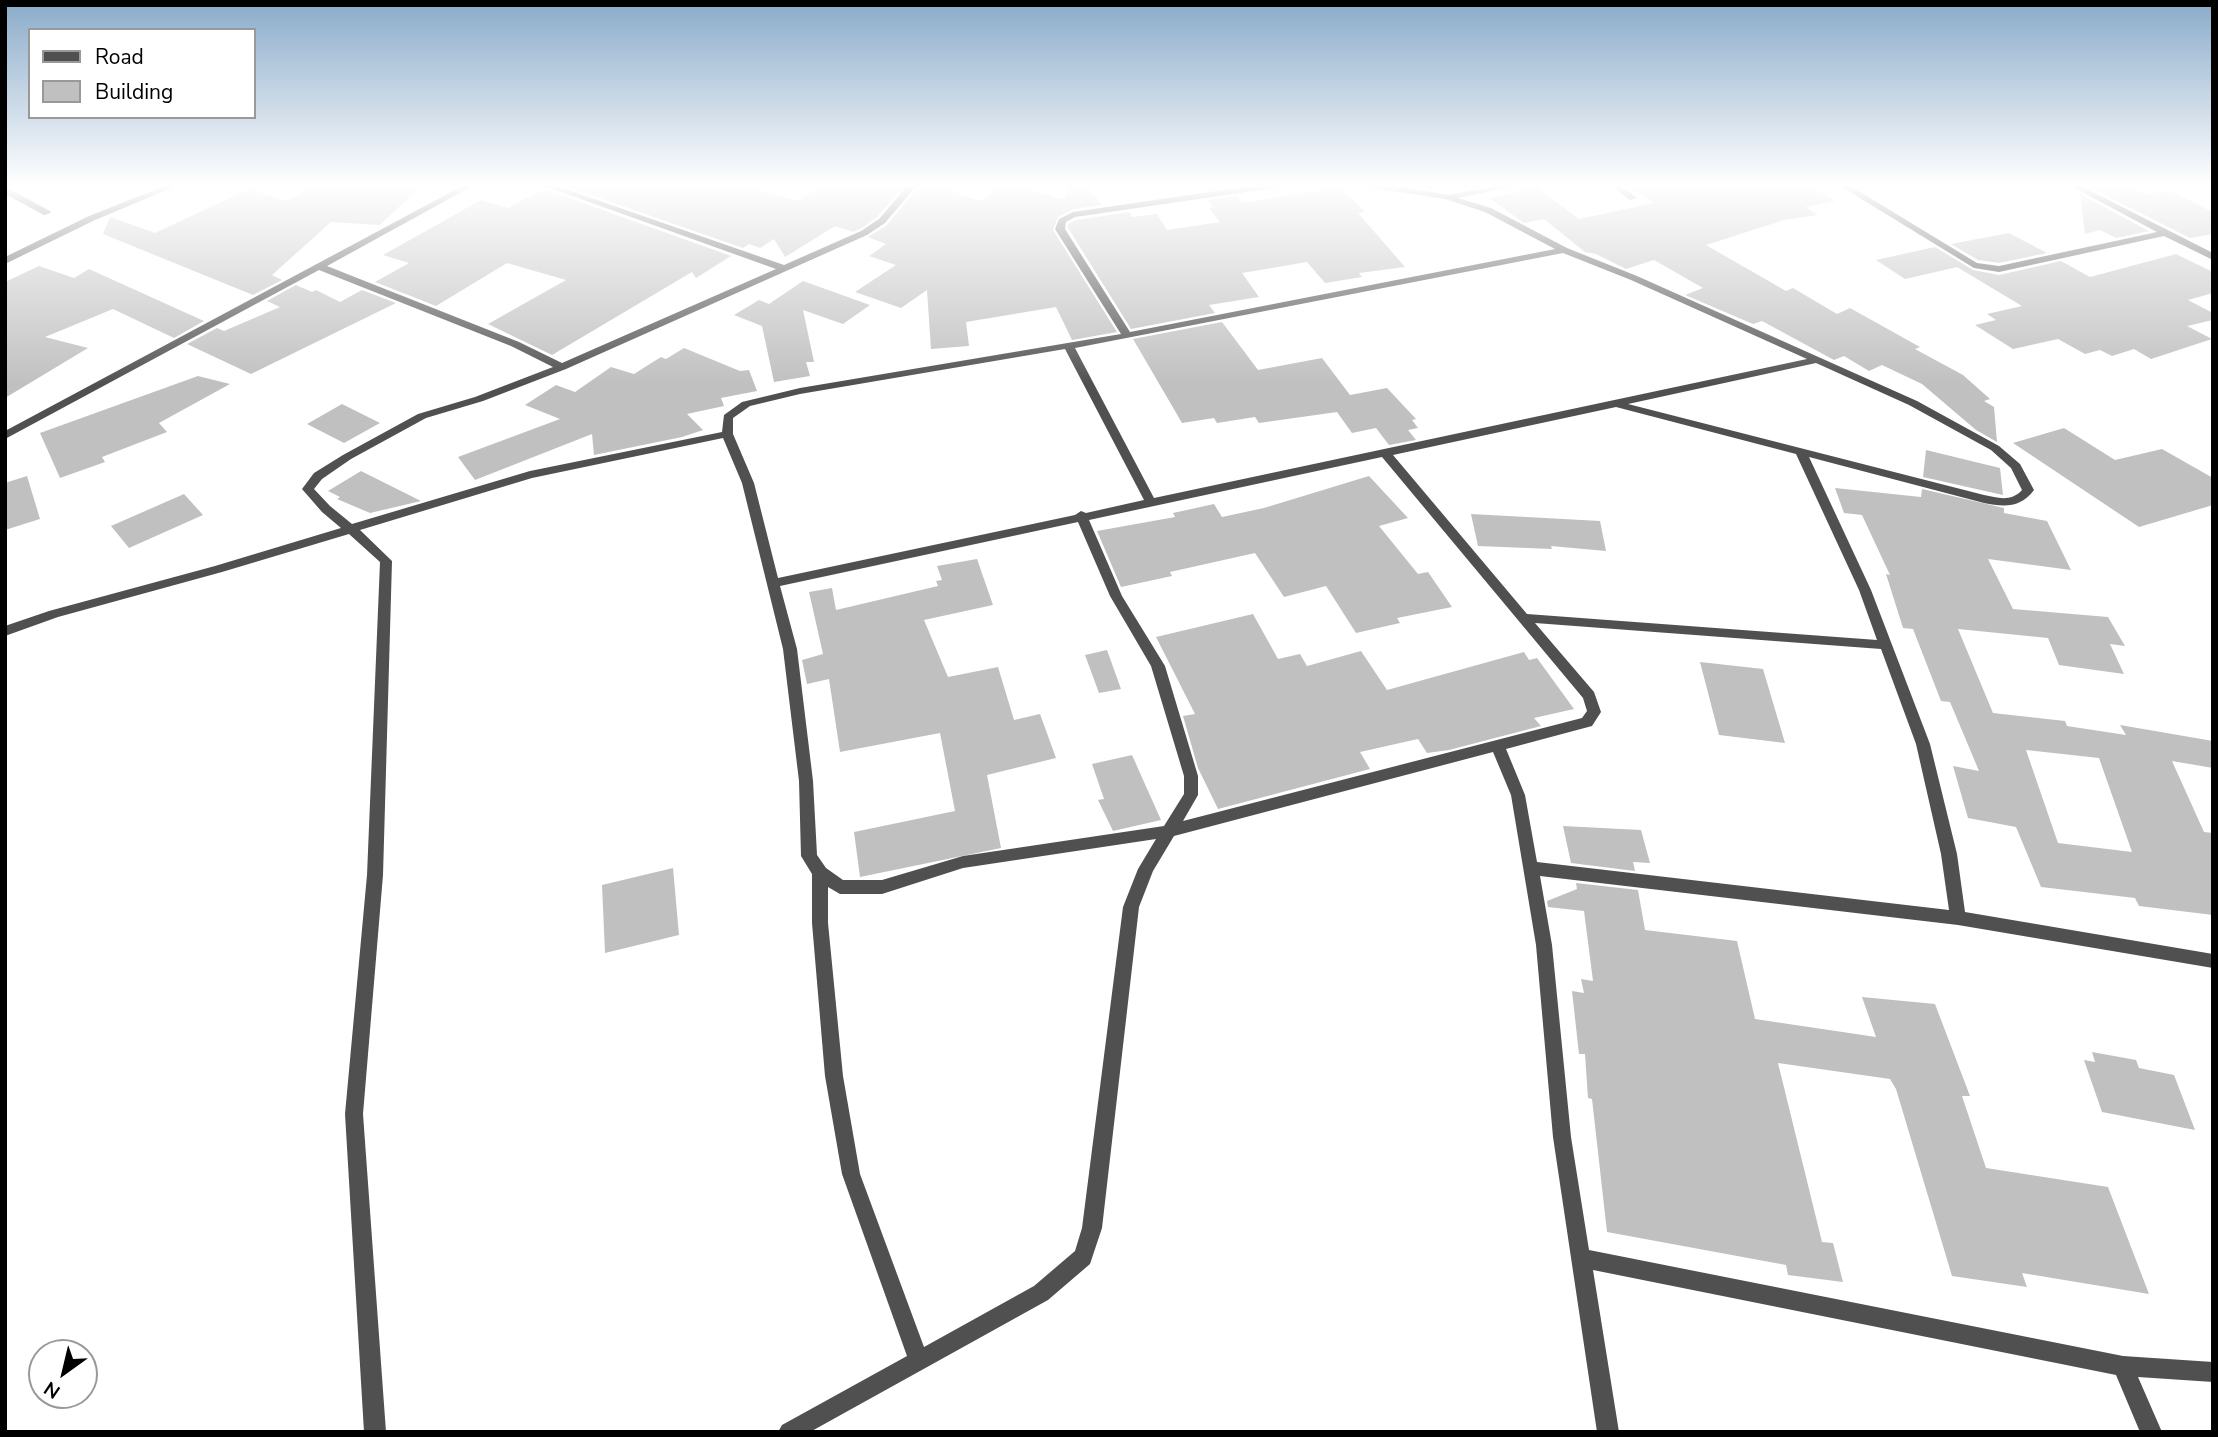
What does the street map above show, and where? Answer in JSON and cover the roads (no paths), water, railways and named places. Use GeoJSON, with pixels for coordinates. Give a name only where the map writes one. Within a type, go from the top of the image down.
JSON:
{"type":"FeatureCollection","features":[{"type":"Feature","properties":{"kind":"street"},"geometry":{"type":"LineString","coordinates":[[5,261],[26,251]]}},
{"type":"Feature","properties":{"kind":"street"},"geometry":{"type":"LineString","coordinates":[[5,436],[349,251]]}},
{"type":"Feature","properties":{"kind":"street"},"geometry":{"type":"LineString","coordinates":[[735,251],[786,269]]}},
{"type":"Feature","properties":{"kind":"street"},"geometry":{"type":"LineString","coordinates":[[375,1432],[354,1114],[360,1020],[376,875],[386,561],[370,542],[326,510],[308,489],[318,476],[422,416],[562,368],[825,251]]}},
{"type":"Feature","properties":{"kind":"street"},"geometry":{"type":"LineString","coordinates":[[1074,251],[1127,336]]}},
{"type":"Feature","properties":{"kind":"street"},"geometry":{"type":"LineString","coordinates":[[1386,454],[1589,696],[1594,712],[1587,722],[1169,831],[963,862],[882,887],[839,887],[820,873],[808,856],[806,781],[798,704],[776,583],[748,483],[727,434],[728,417],[746,404],[800,391],[1069,347],[1559,251]]}},
{"type":"Feature","properties":{"kind":"street"},"geometry":{"type":"LineString","coordinates":[[1567,251],[1634,278],[1913,403],[1995,448],[2016,466],[2028,490],[2025,496],[2008,504],[1620,405]]}},
{"type":"Feature","properties":{"kind":"street"},"geometry":{"type":"LineString","coordinates":[[1951,251],[1974,265],[1999,270],[2083,251]]}},
{"type":"Feature","properties":{"kind":"street"},"geometry":{"type":"LineString","coordinates":[[320,267],[515,344],[562,368]]}},
{"type":"Feature","properties":{"kind":"street"},"geometry":{"type":"LineString","coordinates":[[1069,347],[1150,501]]}},
{"type":"Feature","properties":{"kind":"street"},"geometry":{"type":"LineString","coordinates":[[776,583],[1081,515],[1620,405],[1818,360]]}},
{"type":"Feature","properties":{"kind":"street"},"geometry":{"type":"LineString","coordinates":[[5,631],[54,614],[218,569],[530,475],[727,434]]}},
{"type":"Feature","properties":{"kind":"street"},"geometry":{"type":"LineString","coordinates":[[1801,453],[1865,590],[1923,744],[1949,854],[1958,918]]}},
{"type":"Feature","properties":{"kind":"street"},"geometry":{"type":"LineString","coordinates":[[789,1432],[1041,1293],[1083,1258],[1092,1227],[1131,907],[1146,869],[1191,795],[1191,776],[1157,666],[1116,596],[1081,515]]}},
{"type":"Feature","properties":{"kind":"street"},"geometry":{"type":"LineString","coordinates":[[1525,618],[1885,645]]}},
{"type":"Feature","properties":{"kind":"street"},"geometry":{"type":"LineString","coordinates":[[1498,746],[1518,795],[1544,945],[1562,1137],[1608,1432]]}},
{"type":"Feature","properties":{"kind":"street"},"geometry":{"type":"LineString","coordinates":[[1530,868],[1958,918],[2213,961]]}},
{"type":"Feature","properties":{"kind":"street"},"geometry":{"type":"LineString","coordinates":[[820,873],[820,923],[834,1076],[851,1174],[919,1362]]}},
{"type":"Feature","properties":{"kind":"street"},"geometry":{"type":"LineString","coordinates":[[1580,1258],[2123,1366],[2213,1372]]}},
{"type":"Feature","properties":{"kind":"street"},"geometry":{"type":"LineString","coordinates":[[2123,1366],[2151,1432]]}}]}
